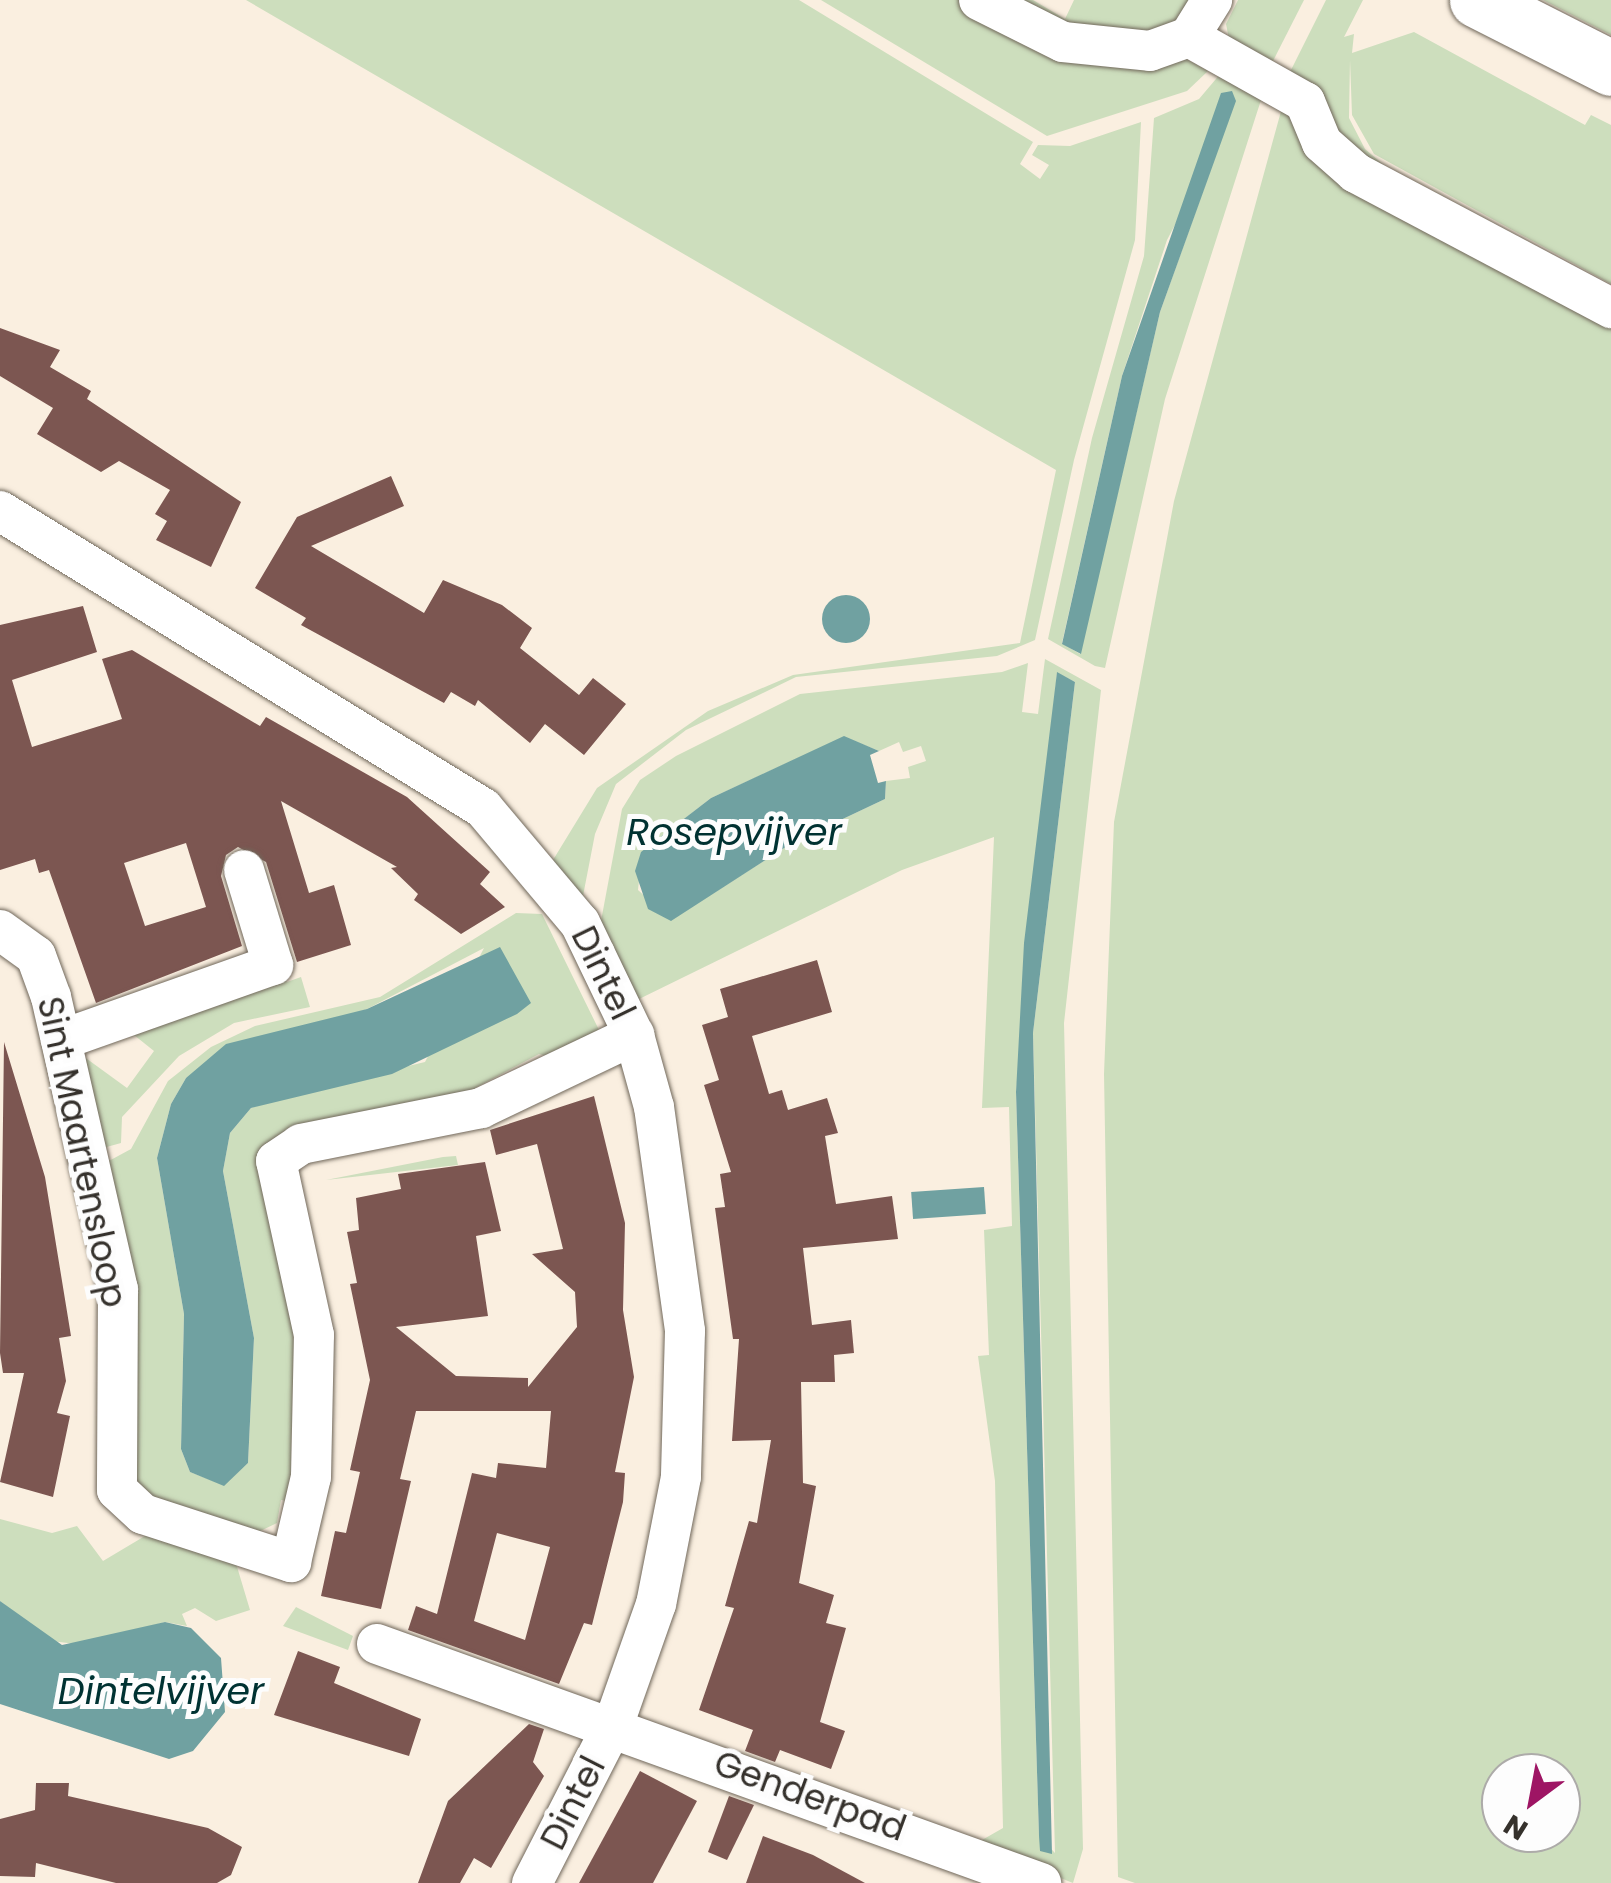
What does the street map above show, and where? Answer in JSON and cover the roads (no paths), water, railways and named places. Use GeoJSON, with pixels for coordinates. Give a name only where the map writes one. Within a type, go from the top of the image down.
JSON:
{"type":"FeatureCollection","features":[{"type":"Feature","properties":{"kind":"highway"},"geometry":{"type":"LineString","coordinates":[[1477,0],[1611,68]]}},
{"type":"Feature","properties":{"kind":"street"},"geometry":{"type":"LineString","coordinates":[[979,0],[1063,42],[1150,51],[1188,37],[1212,0]]}},
{"type":"Feature","properties":{"kind":"street"},"geometry":{"type":"LineString","coordinates":[[1188,37],[1305,102],[1322,143],[1356,173],[1611,308]]}},
{"type":"Feature","properties":{"kind":"street","name":"Dintel"},"geometry":{"type":"LineString","coordinates":[[6,527],[482,808],[580,922],[634,1035],[659,1140],[685,1331],[681,1477],[656,1604],[614,1723],[532,1883]]}},
{"type":"Feature","properties":{"kind":"street"},"geometry":{"type":"LineString","coordinates":[[61,1040],[273,965],[244,870]]}},
{"type":"Feature","properties":{"kind":"street","name":"Sint Maartensloop"},"geometry":{"type":"LineString","coordinates":[[0,930],[36,956],[61,1040],[118,1290],[116,1490],[143,1514],[291,1562],[311,1477],[314,1336],[276,1161],[302,1144],[481,1108],[634,1035]]}},
{"type":"Feature","properties":{"kind":"street","name":"Dintel"},"geometry":{"type":"LineString","coordinates":[[377,1644],[614,1723]]}},
{"type":"Feature","properties":{"kind":"street","name":"Genderpad"},"geometry":{"type":"LineString","coordinates":[[614,1723],[1024,1876]]}},
{"type":"Feature","properties":{"kind":"water"},"geometry":{"type":"Polygon","coordinates":[[[1232,91],[1236,101],[1160,312],[1081,654],[1062,644],[1122,376],[1221,93],[1232,91]]]}},
{"type":"Feature","properties":{"kind":"water"},"geometry":{"type":"Polygon","coordinates":[[[846,595],[863,602],[870,619],[863,636],[846,643],[829,636],[822,619],[829,602],[846,595]]]}},
{"type":"Feature","properties":{"kind":"water"},"geometry":{"type":"Polygon","coordinates":[[[1057,672],[1075,682],[1033,1033],[1052,1854],[1040,1851],[1039,1836],[1016,1092],[1024,943],[1057,672]]]}},
{"type":"Feature","properties":{"kind":"water","name":"Rosepvijver"},"geometry":{"type":"Polygon","coordinates":[[[844,736],[879,751],[870,755],[878,783],[886,781],[885,799],[792,843],[671,921],[648,909],[635,871],[641,852],[711,798],[844,736]]]}},
{"type":"Feature","properties":{"kind":"water"},"geometry":{"type":"Polygon","coordinates":[[[500,947],[531,1003],[517,1014],[392,1074],[251,1108],[230,1133],[223,1171],[254,1338],[248,1463],[224,1486],[190,1472],[181,1449],[184,1314],[157,1158],[171,1104],[186,1078],[226,1044],[367,1009],[500,947]]]}},
{"type":"Feature","properties":{"kind":"water"},"geometry":{"type":"Polygon","coordinates":[[[984,1187],[986,1214],[913,1219],[911,1192],[984,1187]]]}},
{"type":"Feature","properties":{"kind":"water","name":"Dintelvijver"},"geometry":{"type":"Polygon","coordinates":[[[0,1601],[62,1645],[165,1622],[191,1628],[221,1658],[225,1712],[193,1751],[169,1759],[0,1704],[0,1601]]]}}]}
